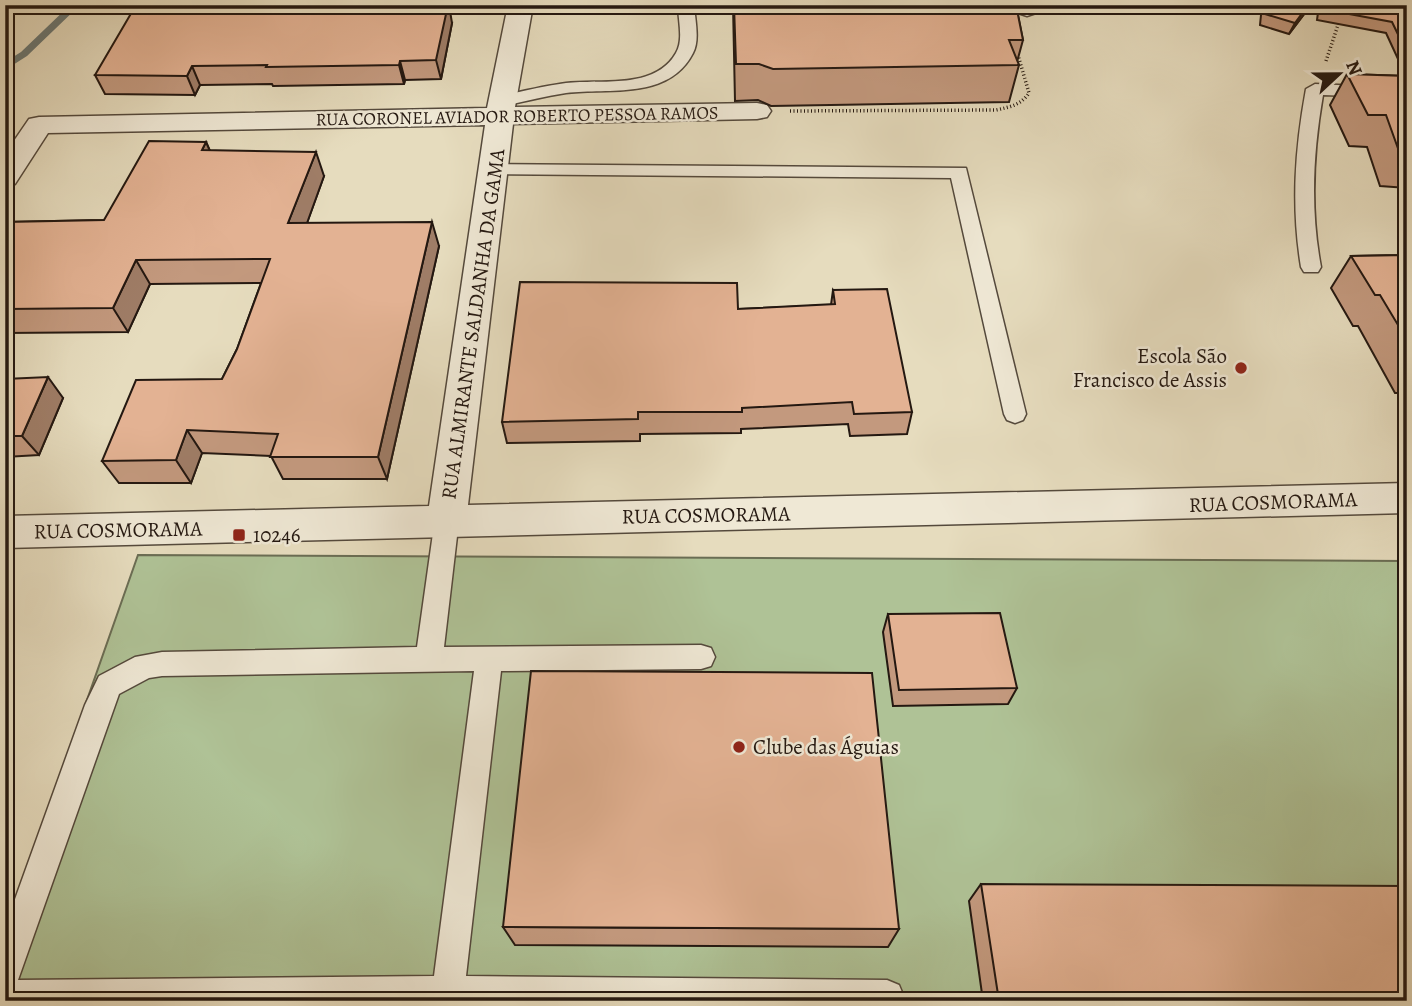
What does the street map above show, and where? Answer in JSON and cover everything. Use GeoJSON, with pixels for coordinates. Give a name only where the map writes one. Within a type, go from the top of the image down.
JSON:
{"type":"FeatureCollection","features":[{"type":"Feature","properties":{"kind":"street","name":"RUA ALMIRANTE SALDANHA DA GAMA"},"geometry":{"type":"LineString","coordinates":[[447,519],[502,108],[521,5]]}},
{"type":"Feature","properties":{"kind":"street","name":"RUA CORONEL AVIADOR ROBERTO PESSOA RAMOS"},"geometry":{"type":"LineString","coordinates":[[5,177],[39,125],[502,108],[757,111]]}},
{"type":"Feature","properties":{"kind":"street","name":"RUA COSMORAMA"},"geometry":{"type":"LineString","coordinates":[[5,532],[447,519],[1016,509],[1407,498]]}},
{"type":"Feature","properties":{"kind":"lane"},"geometry":{"type":"LineString","coordinates":[[502,108],[564,88],[638,84],[657,78],[680,61],[687,50],[686,5]]}},
{"type":"Feature","properties":{"kind":"lane"},"geometry":{"type":"LineString","coordinates":[[1311,267],[1303,230],[1304,147],[1315,89],[1407,93]]}},
{"type":"Feature","properties":{"kind":"lane"},"geometry":{"type":"LineString","coordinates":[[494,170],[959,172],[1015,415]]}},
{"type":"Feature","properties":{"kind":"lane"},"geometry":{"type":"LineString","coordinates":[[429,659],[447,519]]}},
{"type":"Feature","properties":{"kind":"lane"},"geometry":{"type":"LineString","coordinates":[[5,973],[99,705],[109,685],[145,666],[429,659],[701,657]]}},
{"type":"Feature","properties":{"kind":"lane"},"geometry":{"type":"LineString","coordinates":[[448,992],[489,659]]}},
{"type":"Feature","properties":{"kind":"lane"},"geometry":{"type":"LineString","coordinates":[[5,997],[448,992],[887,997]]}},
{"type":"Feature","properties":{"kind":"path"},"geometry":{"type":"LineString","coordinates":[[757,111],[996,110],[1023,103],[1029,93],[1014,42],[1017,22],[1027,7]]}},
{"type":"Feature","properties":{"kind":"path"},"geometry":{"type":"LineString","coordinates":[[1321,88],[1329,48],[1340,18]]}},
{"type":"Feature","properties":{"kind":"green space","name":"Clube das Águias"},"geometry":{"type":"Polygon","coordinates":[[[138,555],[1407,561],[1407,1001],[5,1001],[5,933],[138,555]]]}},
{"type":"Feature","properties":{"kind":"building"},"geometry":{"type":"Polygon","coordinates":[[[136,5],[448,5],[436,60],[400,61],[399,65],[192,66],[187,76],[95,75],[136,5]]]}},
{"type":"Feature","properties":{"kind":"building"},"geometry":{"type":"Polygon","coordinates":[[[734,5],[1016,5],[1023,40],[1009,40],[1019,65],[773,69],[759,64],[736,64],[734,5]]]}},
{"type":"Feature","properties":{"kind":"building"},"geometry":{"type":"Polygon","coordinates":[[[1266,5],[1308,5],[1295,23],[1265,14],[1266,5]]]}},
{"type":"Feature","properties":{"kind":"building"},"geometry":{"type":"Polygon","coordinates":[[[1323,5],[1407,5],[1407,53],[1392,22],[1322,9],[1323,5]]]}},
{"type":"Feature","properties":{"kind":"building"},"geometry":{"type":"Polygon","coordinates":[[[1347,74],[1407,76],[1407,154],[1400,154],[1386,115],[1368,115],[1347,74]]]}},
{"type":"Feature","properties":{"kind":"building"},"geometry":{"type":"Polygon","coordinates":[[[149,141],[206,142],[202,150],[316,152],[288,223],[432,222],[378,457],[270,457],[278,434],[187,430],[176,460],[102,461],[136,380],[222,379],[237,349],[270,259],[136,260],[113,308],[5,309],[5,222],[104,220],[149,141]]]}},
{"type":"Feature","properties":{"kind":"building"},"geometry":{"type":"Polygon","coordinates":[[[1407,255],[1407,340],[1380,295],[1375,295],[1351,256],[1407,255]]]}},
{"type":"Feature","properties":{"kind":"building"},"geometry":{"type":"Polygon","coordinates":[[[520,282],[737,283],[738,309],[835,304],[833,290],[887,289],[912,412],[854,414],[852,402],[742,408],[742,412],[638,412],[638,419],[502,422],[520,282]]]}},
{"type":"Feature","properties":{"kind":"building"},"geometry":{"type":"Polygon","coordinates":[[[48,377],[22,436],[5,436],[5,379],[48,377]]]}},
{"type":"Feature","properties":{"kind":"building"},"geometry":{"type":"Polygon","coordinates":[[[1000,613],[1017,688],[899,690],[888,614],[1000,613]]]}},
{"type":"Feature","properties":{"kind":"building"},"geometry":{"type":"Polygon","coordinates":[[[531,671],[872,673],[899,929],[503,927],[531,671]]]}},
{"type":"Feature","properties":{"kind":"building"},"geometry":{"type":"Polygon","coordinates":[[[981,884],[1407,886],[1407,1001],[999,1001],[981,884]]]}},
{"type":"Feature","properties":{"kind":"waterway"},"geometry":{"type":"LineString","coordinates":[[5,67],[24,54],[76,5]]}},
{"type":"Feature","properties":{"kind":"place","name":"Escola São Francisco de Assis"},"geometry":{"type":"Point","coordinates":[1241,368]}},
{"type":"Feature","properties":{"kind":"place","name":"10246"},"geometry":{"type":"Point","coordinates":[239,535]}},
{"type":"Feature","properties":{"kind":"place","name":"Clube das Águias"},"geometry":{"type":"Point","coordinates":[739,747]}}]}
